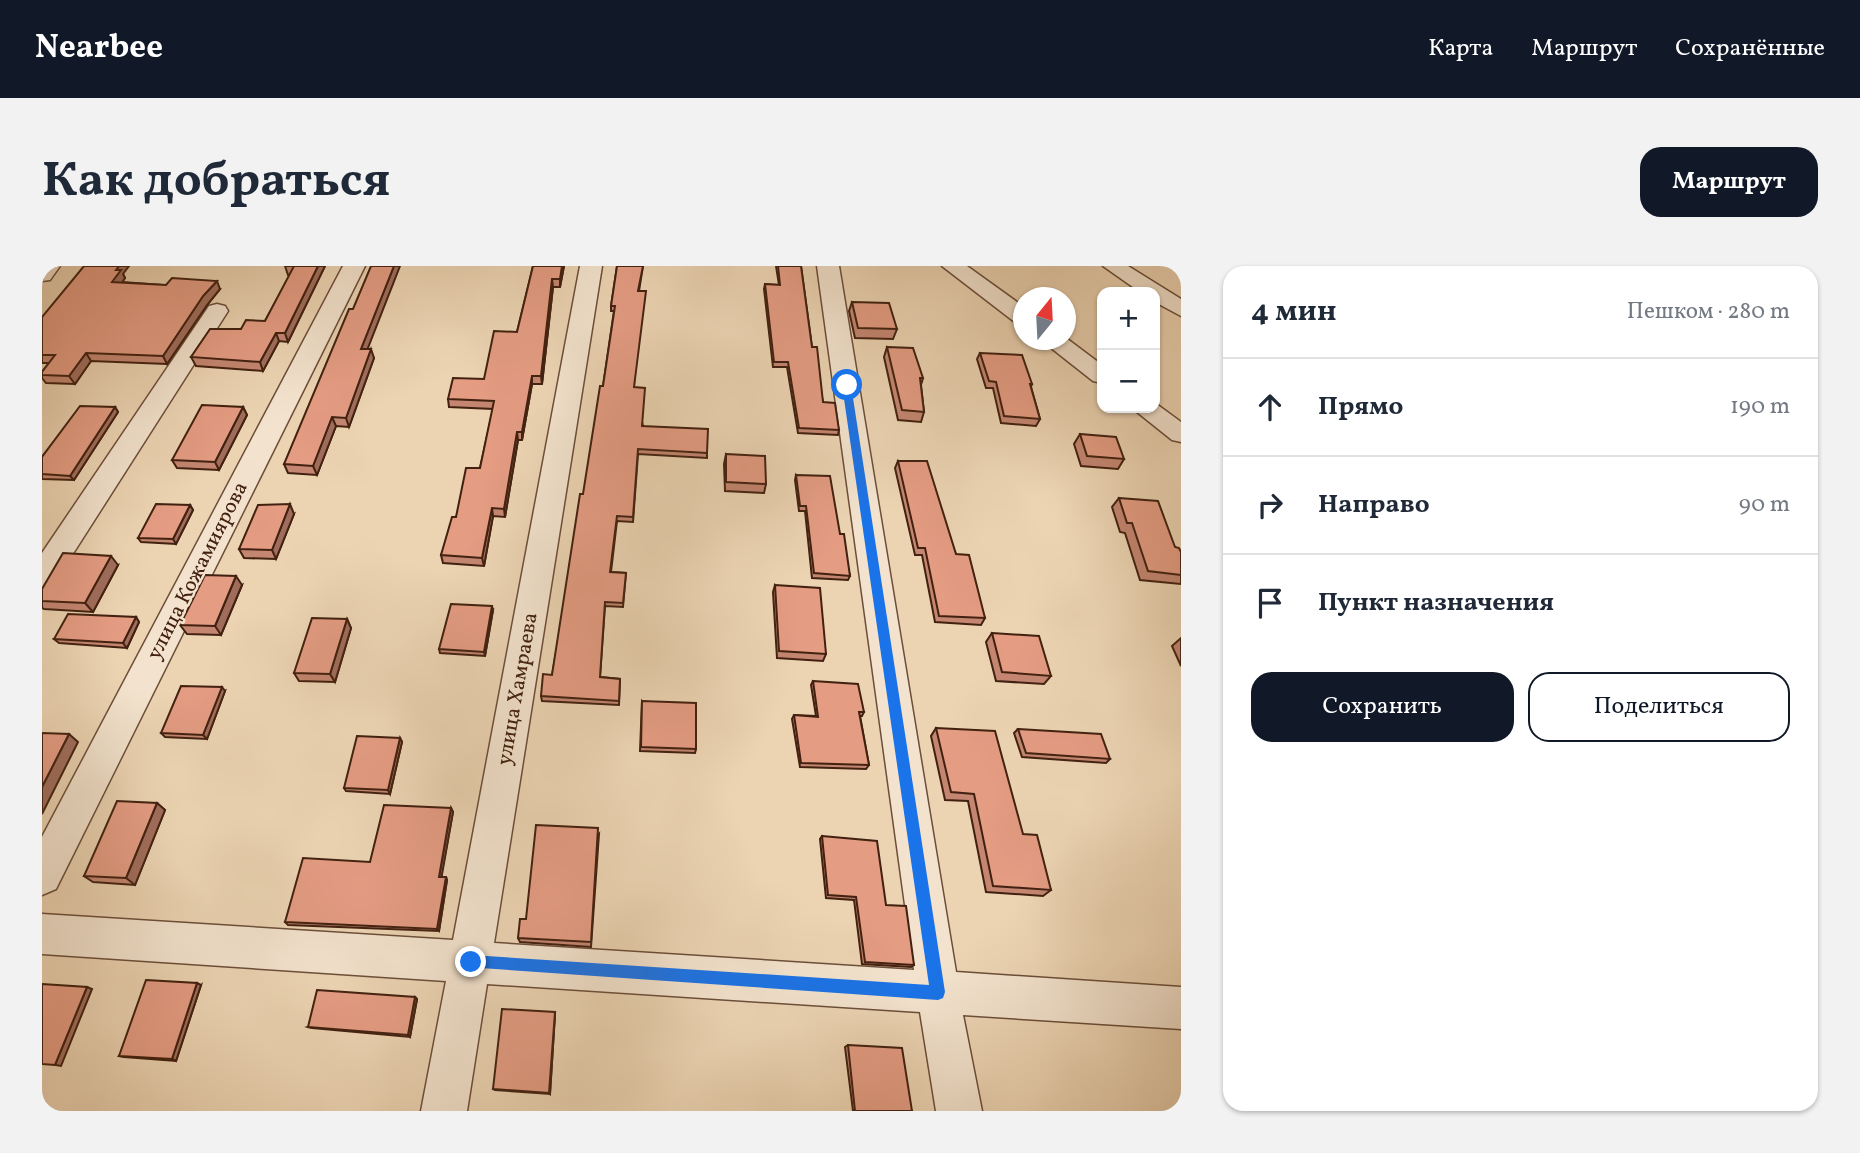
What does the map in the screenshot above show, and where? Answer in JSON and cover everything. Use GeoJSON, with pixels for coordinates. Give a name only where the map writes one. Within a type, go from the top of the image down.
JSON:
{"type":"FeatureCollection","features":[{"type":"Feature","properties":{"kind":"street"},"geometry":{"type":"LineString","coordinates":[[42,275],[49,266]]}},
{"type":"Feature","properties":{"kind":"street","name":"улица Кожамиярова"},"geometry":{"type":"LineString","coordinates":[[42,876],[354,266]]}},
{"type":"Feature","properties":{"kind":"street","name":"улица Хамраева"},"geometry":{"type":"LineString","coordinates":[[444,1111],[591,266]]}},
{"type":"Feature","properties":{"kind":"street"},"geometry":{"type":"LineString","coordinates":[[828,266],[938,992],[959,1111]]}},
{"type":"Feature","properties":{"kind":"street"},"geometry":{"type":"LineString","coordinates":[[953,266],[1013,310]]}},
{"type":"Feature","properties":{"kind":"street"},"geometry":{"type":"LineString","coordinates":[[1114,266],[1181,309]]}},
{"type":"Feature","properties":{"kind":"street"},"geometry":{"type":"LineString","coordinates":[[42,577],[218,311]]}},
{"type":"Feature","properties":{"kind":"street"},"geometry":{"type":"LineString","coordinates":[[1067,350],[1097,372]]}},
{"type":"Feature","properties":{"kind":"street"},"geometry":{"type":"LineString","coordinates":[[1152,413],[1181,434]]}},
{"type":"Feature","properties":{"kind":"street"},"geometry":{"type":"LineString","coordinates":[[42,934],[1181,1008]]}},
{"type":"Feature","properties":{"kind":"building"},"geometry":{"type":"Polygon","coordinates":[[[84,266],[119,266],[116,270],[121,270],[112,282],[166,285],[172,278],[217,281],[203,296],[163,356],[86,353],[69,376],[42,375],[55,355],[42,355],[42,317],[84,266]]]}},
{"type":"Feature","properties":{"kind":"building"},"geometry":{"type":"Polygon","coordinates":[[[294,266],[318,266],[285,333],[276,333],[260,362],[191,357],[210,329],[241,329],[246,320],[265,321],[294,266]]]}},
{"type":"Feature","properties":{"kind":"building"},"geometry":{"type":"Polygon","coordinates":[[[371,266],[394,266],[361,349],[371,349],[346,418],[332,417],[313,466],[284,464],[349,309],[353,309],[371,266]]]}},
{"type":"Feature","properties":{"kind":"building"},"geometry":{"type":"Polygon","coordinates":[[[533,266],[562,266],[560,279],[552,279],[541,376],[532,376],[522,432],[517,432],[504,509],[492,508],[482,558],[441,555],[452,517],[456,517],[466,468],[480,468],[494,401],[448,399],[453,378],[484,379],[494,331],[517,332],[533,266]]]}},
{"type":"Feature","properties":{"kind":"building"},"geometry":{"type":"Polygon","coordinates":[[[617,266],[643,266],[638,291],[646,291],[634,387],[645,388],[642,426],[708,429],[707,453],[638,449],[633,517],[617,516],[610,572],[626,573],[623,603],[605,602],[600,677],[620,679],[619,701],[541,696],[543,674],[552,675],[580,494],[583,494],[600,386],[603,386],[615,306],[611,306],[617,266]]]}},
{"type":"Feature","properties":{"kind":"building"},"geometry":{"type":"Polygon","coordinates":[[[778,266],[801,266],[812,347],[817,347],[823,402],[835,403],[839,430],[799,428],[788,362],[774,362],[765,284],[780,285],[778,266]]]}},
{"type":"Feature","properties":{"kind":"building"},"geometry":{"type":"Polygon","coordinates":[[[852,302],[889,303],[897,329],[858,328],[852,302]]]}},
{"type":"Feature","properties":{"kind":"building"},"geometry":{"type":"Polygon","coordinates":[[[887,347],[913,348],[923,378],[920,378],[924,412],[902,410],[887,347]]]}},
{"type":"Feature","properties":{"kind":"building"},"geometry":{"type":"Polygon","coordinates":[[[980,353],[1022,355],[1040,419],[1004,416],[996,382],[989,381],[980,353]]]}},
{"type":"Feature","properties":{"kind":"building"},"geometry":{"type":"Polygon","coordinates":[[[202,405],[243,407],[215,462],[172,460],[202,405]]]}},
{"type":"Feature","properties":{"kind":"building"},"geometry":{"type":"Polygon","coordinates":[[[80,406],[115,407],[70,476],[42,474],[42,457],[80,406]]]}},
{"type":"Feature","properties":{"kind":"building"},"geometry":{"type":"Polygon","coordinates":[[[1080,434],[1116,437],[1124,459],[1087,456],[1080,434]]]}},
{"type":"Feature","properties":{"kind":"building"},"geometry":{"type":"Polygon","coordinates":[[[726,454],[765,456],[766,484],[726,482],[726,454]]]}},
{"type":"Feature","properties":{"kind":"building"},"geometry":{"type":"Polygon","coordinates":[[[898,461],[927,461],[956,554],[969,555],[985,618],[939,616],[925,548],[918,548],[898,461]]]}},
{"type":"Feature","properties":{"kind":"building"},"geometry":{"type":"Polygon","coordinates":[[[796,475],[830,476],[840,534],[844,534],[850,576],[814,573],[806,506],[800,506],[796,475]]]}},
{"type":"Feature","properties":{"kind":"building"},"geometry":{"type":"Polygon","coordinates":[[[1119,498],[1158,501],[1175,547],[1181,552],[1181,575],[1148,571],[1132,523],[1127,523],[1119,498]]]}},
{"type":"Feature","properties":{"kind":"building"},"geometry":{"type":"Polygon","coordinates":[[[156,504],[190,505],[173,539],[138,538],[156,504]]]}},
{"type":"Feature","properties":{"kind":"building"},"geometry":{"type":"Polygon","coordinates":[[[290,504],[272,550],[239,549],[258,505],[290,504]]]}},
{"type":"Feature","properties":{"kind":"building"},"geometry":{"type":"Polygon","coordinates":[[[63,553],[111,556],[85,603],[42,601],[42,589],[63,553]]]}},
{"type":"Feature","properties":{"kind":"building"},"geometry":{"type":"Polygon","coordinates":[[[205,575],[236,576],[215,626],[180,625],[205,575]]]}},
{"type":"Feature","properties":{"kind":"building"},"geometry":{"type":"Polygon","coordinates":[[[775,585],[820,588],[826,654],[779,651],[775,585]]]}},
{"type":"Feature","properties":{"kind":"building"},"geometry":{"type":"Polygon","coordinates":[[[451,604],[492,606],[484,652],[439,649],[451,604]]]}},
{"type":"Feature","properties":{"kind":"building"},"geometry":{"type":"Polygon","coordinates":[[[68,614],[136,617],[123,643],[54,639],[68,614]]]}},
{"type":"Feature","properties":{"kind":"building"},"geometry":{"type":"Polygon","coordinates":[[[312,618],[347,619],[330,674],[294,673],[312,618]]]}},
{"type":"Feature","properties":{"kind":"building"},"geometry":{"type":"Polygon","coordinates":[[[992,633],[1039,636],[1051,676],[1002,672],[992,633]]]}},
{"type":"Feature","properties":{"kind":"building"},"geometry":{"type":"Polygon","coordinates":[[[813,681],[858,684],[864,712],[859,712],[869,765],[801,763],[794,715],[818,717],[813,681]]]}},
{"type":"Feature","properties":{"kind":"building"},"geometry":{"type":"Polygon","coordinates":[[[181,686],[222,687],[203,735],[161,733],[181,686]]]}},
{"type":"Feature","properties":{"kind":"building"},"geometry":{"type":"Polygon","coordinates":[[[642,701],[696,703],[696,749],[641,747],[642,701]]]}},
{"type":"Feature","properties":{"kind":"building"},"geometry":{"type":"Polygon","coordinates":[[[936,728],[995,731],[1023,834],[1037,835],[1051,890],[993,886],[974,794],[951,792],[936,728]]]}},
{"type":"Feature","properties":{"kind":"building"},"geometry":{"type":"Polygon","coordinates":[[[1018,729],[1101,734],[1110,759],[1026,753],[1018,729]]]}},
{"type":"Feature","properties":{"kind":"building"},"geometry":{"type":"Polygon","coordinates":[[[42,733],[69,734],[42,787],[42,733]]]}},
{"type":"Feature","properties":{"kind":"building"},"geometry":{"type":"Polygon","coordinates":[[[357,736],[400,738],[388,790],[344,788],[357,736]]]}},
{"type":"Feature","properties":{"kind":"building"},"geometry":{"type":"Polygon","coordinates":[[[117,801],[157,803],[126,878],[84,876],[117,801]]]}},
{"type":"Feature","properties":{"kind":"building"},"geometry":{"type":"Polygon","coordinates":[[[384,805],[451,808],[439,877],[446,877],[437,929],[285,922],[303,858],[370,862],[384,805]]]}},
{"type":"Feature","properties":{"kind":"building"},"geometry":{"type":"Polygon","coordinates":[[[536,825],[598,828],[591,942],[518,938],[520,919],[526,919],[536,825]]]}},
{"type":"Feature","properties":{"kind":"building"},"geometry":{"type":"Polygon","coordinates":[[[822,836],[877,841],[886,905],[906,906],[914,965],[865,962],[856,897],[828,895],[822,836]]]}},
{"type":"Feature","properties":{"kind":"building"},"geometry":{"type":"Polygon","coordinates":[[[146,980],[197,983],[172,1059],[119,1056],[146,980]]]}},
{"type":"Feature","properties":{"kind":"building"},"geometry":{"type":"Polygon","coordinates":[[[42,984],[87,987],[55,1065],[42,1064],[42,984]]]}},
{"type":"Feature","properties":{"kind":"building"},"geometry":{"type":"Polygon","coordinates":[[[317,990],[415,997],[408,1035],[308,1027],[317,990]]]}},
{"type":"Feature","properties":{"kind":"building"},"geometry":{"type":"Polygon","coordinates":[[[502,1009],[555,1012],[549,1093],[493,1089],[502,1009]]]}},
{"type":"Feature","properties":{"kind":"building"},"geometry":{"type":"Polygon","coordinates":[[[848,1045],[902,1048],[912,1111],[855,1111],[848,1045]]]}},
{"type":"Feature","properties":{"kind":"route"},"geometry":{"type":"LineString","coordinates":[[471,962],[938,992],[847,385]]}}]}
